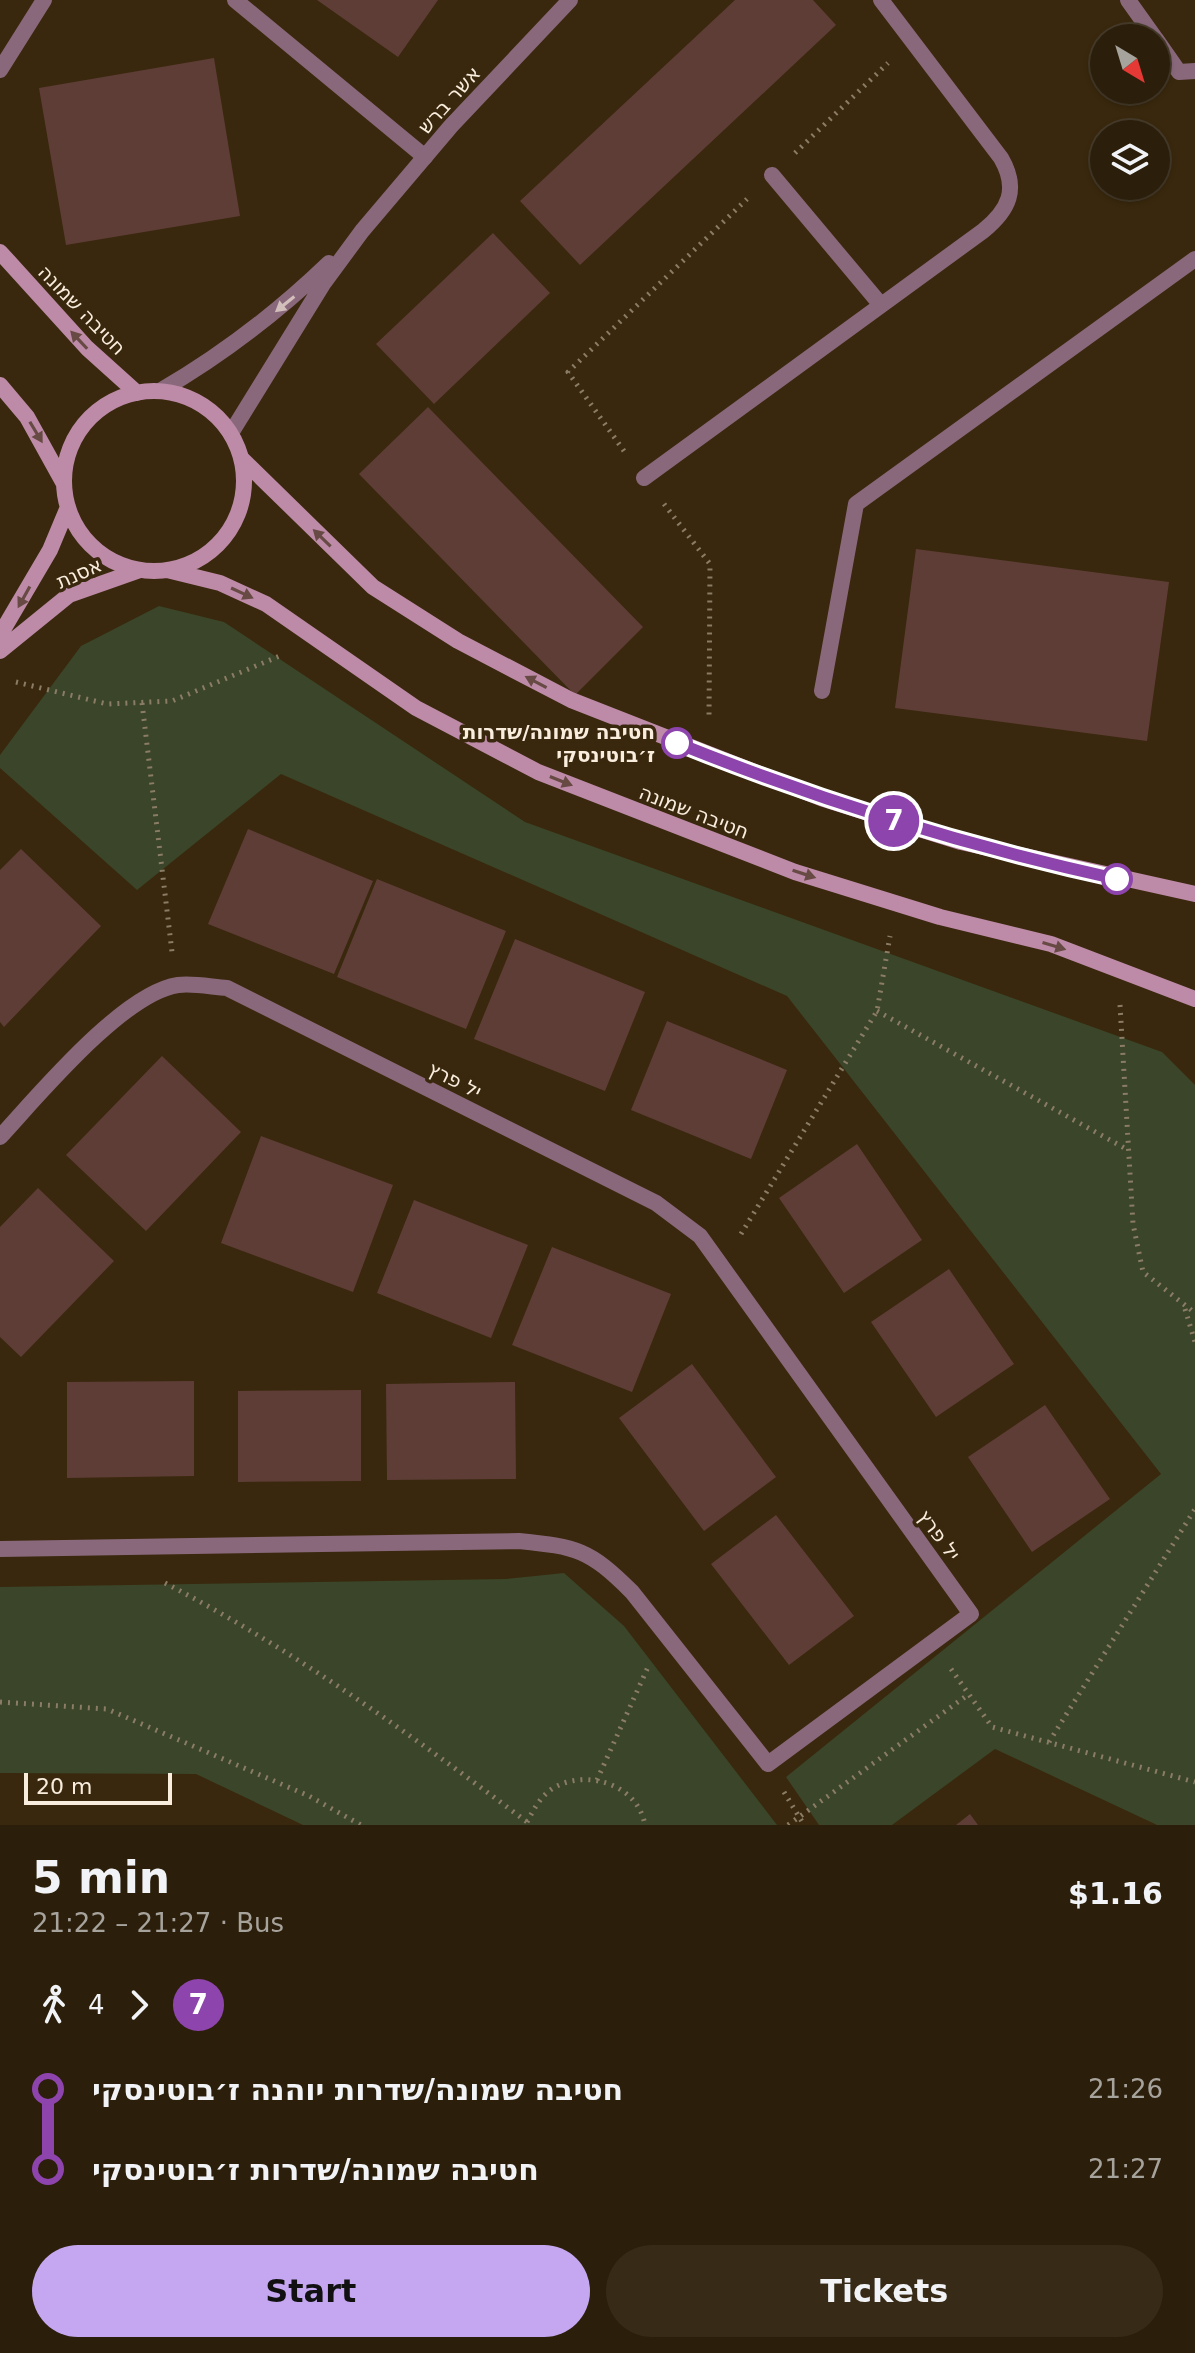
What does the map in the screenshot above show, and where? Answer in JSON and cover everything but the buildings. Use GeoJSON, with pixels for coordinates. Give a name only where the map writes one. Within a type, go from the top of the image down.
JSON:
{"type":"FeatureCollection","features":[{"type":"Feature","properties":{"kind":"street"},"geometry":{"type":"LineString","coordinates":[[0,70],[44,0]]}},
{"type":"Feature","properties":{"kind":"street"},"geometry":{"type":"LineString","coordinates":[[235,0],[425,157]]}},
{"type":"Feature","properties":{"kind":"street","name":"אשר ברש"},"geometry":{"type":"LineString","coordinates":[[231,433],[323,284],[362,231],[425,157],[570,0]]}},
{"type":"Feature","properties":{"kind":"street"},"geometry":{"type":"LineString","coordinates":[[644,478],[996,221],[1011,196],[1008,170],[1001,158],[881,0]]}},
{"type":"Feature","properties":{"kind":"street"},"geometry":{"type":"LineString","coordinates":[[1128,0],[1145,24]]}},
{"type":"Feature","properties":{"kind":"street"},"geometry":{"type":"LineString","coordinates":[[1170,59],[1179,72],[1195,71]]}},
{"type":"Feature","properties":{"kind":"street"},"geometry":{"type":"LineString","coordinates":[[772,175],[881,305]]}},
{"type":"Feature","properties":{"kind":"street","name":"אשר ברש"},"geometry":{"type":"LineString","coordinates":[[160,391],[213,360],[292,298],[362,231]]}},
{"type":"Feature","properties":{"kind":"street","name":"חטיבה שמונה"},"geometry":{"type":"LineString","coordinates":[[0,252],[87,348],[137,393]]}},
{"type":"Feature","properties":{"kind":"street"},"geometry":{"type":"LineString","coordinates":[[822,691],[856,504],[1195,259]]}},
{"type":"Feature","properties":{"kind":"street"},"geometry":{"type":"LineString","coordinates":[[0,385],[27,417],[64,483]]}},
{"type":"Feature","properties":{"kind":"street"},"geometry":{"type":"LineString","coordinates":[[160,391],[201,403],[231,433],[242,459],[245,484],[240,508],[229,530],[213,549],[192,563],[167,570],[140,570],[117,563],[95,549],[78,530],[68,507],[64,483],[67,458],[76,435],[93,415],[113,400],[160,391]]}},
{"type":"Feature","properties":{"kind":"street"},"geometry":{"type":"LineString","coordinates":[[242,459],[373,587],[445,633],[571,700],[821,798],[961,842],[1195,894]]}},
{"type":"Feature","properties":{"kind":"street","name":"אסנת"},"geometry":{"type":"LineString","coordinates":[[0,635],[50,550],[68,507]]}},
{"type":"Feature","properties":{"kind":"street","name":"אסנת"},"geometry":{"type":"LineString","coordinates":[[0,651],[69,595],[140,570]]}},
{"type":"Feature","properties":{"kind":"street","name":"חטיבה שמונה"},"geometry":{"type":"LineString","coordinates":[[167,570],[220,583],[266,604],[320,638],[416,708],[538,772],[795,872],[896,903],[1051,944],[1195,999]]}},
{"type":"Feature","properties":{"kind":"street"},"geometry":{"type":"LineString","coordinates":[[0,1137],[82,1049],[125,1011],[176,985]]}},
{"type":"Feature","properties":{"kind":"street","name":"יל פרץ"},"geometry":{"type":"LineString","coordinates":[[0,1549],[519,1541],[572,1547],[607,1567],[768,1764],[971,1614],[700,1236],[656,1203],[227,988],[176,985]]}},
{"type":"Feature","properties":{"kind":"path"},"geometry":{"type":"LineString","coordinates":[[708,755],[710,564],[568,372],[912,41]]}},
{"type":"Feature","properties":{"kind":"path"},"geometry":{"type":"LineString","coordinates":[[14,682],[107,704],[172,701],[320,638]]}},
{"type":"Feature","properties":{"kind":"path"},"geometry":{"type":"LineString","coordinates":[[142,703],[176,985]]}},
{"type":"Feature","properties":{"kind":"path"},"geometry":{"type":"LineString","coordinates":[[721,1266],[877,1011],[896,903]]}},
{"type":"Feature","properties":{"kind":"path"},"geometry":{"type":"LineString","coordinates":[[1117,968],[1133,1224],[1143,1272],[1195,1313]]}},
{"type":"Feature","properties":{"kind":"path"},"geometry":{"type":"LineString","coordinates":[[877,1011],[1129,1150]]}},
{"type":"Feature","properties":{"kind":"path"},"geometry":{"type":"LineString","coordinates":[[1185,1308],[1195,1342]]}},
{"type":"Feature","properties":{"kind":"path"},"geometry":{"type":"LineString","coordinates":[[1049,1742],[1195,1509]]}},
{"type":"Feature","properties":{"kind":"path"},"geometry":{"type":"LineString","coordinates":[[163,1582],[242,1623],[300,1659],[389,1719],[527,1823],[537,1804],[553,1788],[576,1780],[597,1780],[617,1787],[634,1800],[645,1825]]}},
{"type":"Feature","properties":{"kind":"path"},"geometry":{"type":"LineString","coordinates":[[597,1780],[664,1633]]}},
{"type":"Feature","properties":{"kind":"path"},"geometry":{"type":"LineString","coordinates":[[932,1642],[992,1727],[1195,1782]]}},
{"type":"Feature","properties":{"kind":"path"},"geometry":{"type":"LineString","coordinates":[[788,1825],[969,1694]]}},
{"type":"Feature","properties":{"kind":"path"},"geometry":{"type":"LineString","coordinates":[[0,1702],[107,1709],[309,1796],[361,1825]]}},
{"type":"Feature","properties":{"kind":"green space"},"geometry":{"type":"Polygon","coordinates":[[[159,606],[224,622],[525,822],[1162,1052],[1195,1085],[1195,1825],[1157,1825],[995,1749],[892,1825],[819,1825],[786,1777],[1161,1474],[787,996],[281,774],[137,890],[0,768],[0,755],[81,646],[159,606]]]}},
{"type":"Feature","properties":{"kind":"green space"},"geometry":{"type":"Polygon","coordinates":[[[564,1573],[624,1626],[777,1825],[303,1825],[196,1774],[0,1773],[0,1587],[506,1579],[564,1573]]]}},
{"type":"Feature","properties":{"kind":"bus line","name":"7"},"geometry":{"type":"LineString","coordinates":[[677,743],[821,798],[961,842],[1117,879]]}},
{"type":"Feature","properties":{"kind":"place","name":"חטיבה שמונה/שדרות ז׳בוטינסקי"},"geometry":{"type":"Point","coordinates":[677,743]}}]}
